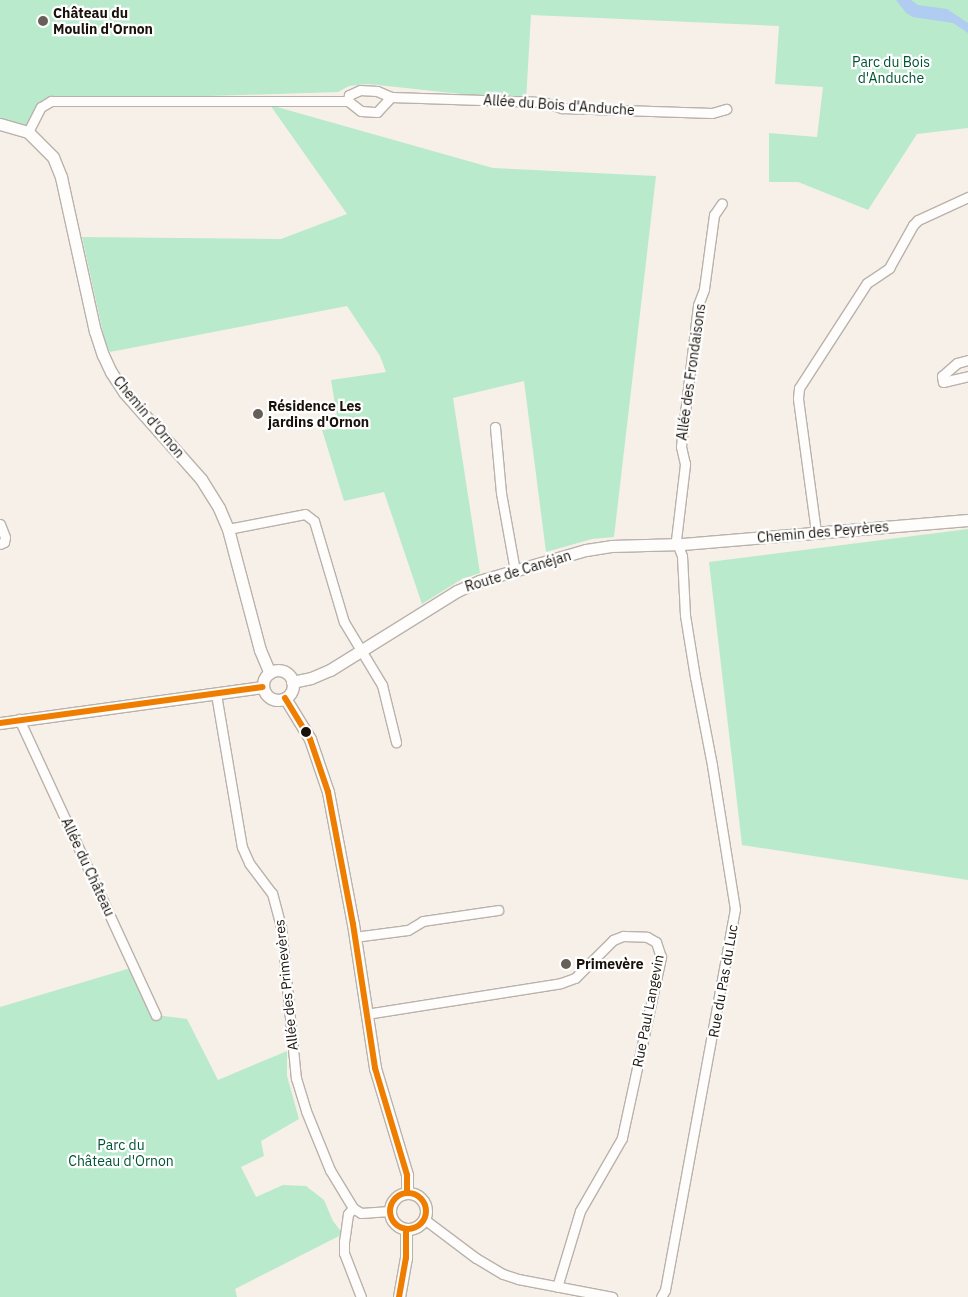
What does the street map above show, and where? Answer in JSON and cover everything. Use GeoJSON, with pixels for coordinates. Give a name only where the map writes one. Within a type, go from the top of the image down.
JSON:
{"type":"FeatureCollection","features":[{"type":"Feature","properties":{"kind":"street","name":"Allée du Bois d'Anduche"},"geometry":{"type":"LineString","coordinates":[[348,101],[350,94],[360,90],[377,91],[391,97],[543,102],[562,108],[712,113],[726,110]]}},
{"type":"Feature","properties":{"kind":"street"},"geometry":{"type":"LineString","coordinates":[[28,132],[41,107],[52,101],[348,101],[361,111],[377,112],[391,97]]}},
{"type":"Feature","properties":{"kind":"street","name":"Chemin d'Ornon"},"geometry":{"type":"LineString","coordinates":[[0,124],[28,132],[44,146],[59,168],[95,331],[111,372],[124,392],[206,486],[219,508],[228,529],[260,650],[270,673]]}},
{"type":"Feature","properties":{"kind":"street"},"geometry":{"type":"LineString","coordinates":[[816,532],[798,398],[799,388],[868,283],[889,268],[913,225],[918,220],[968,197]]}},
{"type":"Feature","properties":{"kind":"street","name":"Allée des Frondaisons"},"geometry":{"type":"LineString","coordinates":[[678,544],[677,528],[685,464],[681,446],[698,305],[704,289],[714,215],[722,203]]}},
{"type":"Feature","properties":{"kind":"street"},"geometry":{"type":"LineString","coordinates":[[968,360],[957,363],[942,376],[943,382],[968,376]]}},
{"type":"Feature","properties":{"kind":"street"},"geometry":{"type":"LineString","coordinates":[[495,427],[501,493],[515,570]]}},
{"type":"Feature","properties":{"kind":"street"},"geometry":{"type":"LineString","coordinates":[[228,529],[305,514],[314,520],[344,622],[382,685],[396,742]]}},
{"type":"Feature","properties":{"kind":"street","name":"Chemin des Peyrères"},"geometry":{"type":"LineString","coordinates":[[678,544],[968,520]]}},
{"type":"Feature","properties":{"kind":"street"},"geometry":{"type":"LineString","coordinates":[[0,524],[5,537],[4,542],[0,544]]}},
{"type":"Feature","properties":{"kind":"street","name":"Route de Canéjan"},"geometry":{"type":"LineString","coordinates":[[292,682],[299,682],[323,673],[362,652],[456,590],[515,570],[586,550],[611,546],[678,544]]}},
{"type":"Feature","properties":{"kind":"street","name":"Rue du Pas du Luc"},"geometry":{"type":"LineString","coordinates":[[661,1297],[665,1290],[735,909],[712,765],[694,677],[685,615],[682,556],[678,544]]}},
{"type":"Feature","properties":{"kind":"street"},"geometry":{"type":"LineString","coordinates":[[283,671],[292,682],[291,692],[285,698],[271,698],[263,687],[264,679],[270,673],[283,671]]}},
{"type":"Feature","properties":{"kind":"street"},"geometry":{"type":"LineString","coordinates":[[0,723],[263,687]]}},
{"type":"Feature","properties":{"kind":"street","name":"Allée des Primevères"},"geometry":{"type":"LineString","coordinates":[[216,694],[242,847],[249,862],[272,893],[281,926],[296,1078],[306,1111],[330,1170],[353,1208]]}},
{"type":"Feature","properties":{"kind":"street"},"geometry":{"type":"LineString","coordinates":[[285,698],[310,739],[328,792],[380,1089],[407,1175],[407,1193]]}},
{"type":"Feature","properties":{"kind":"street","name":"Allée du Château"},"geometry":{"type":"LineString","coordinates":[[19,719],[156,1015]]}},
{"type":"Feature","properties":{"kind":"street"},"geometry":{"type":"LineString","coordinates":[[354,937],[408,930],[423,921],[498,910]]}},
{"type":"Feature","properties":{"kind":"street","name":"Rue Paul Langevin"},"geometry":{"type":"LineString","coordinates":[[366,1014],[561,984],[575,978],[613,940],[623,936],[647,937],[656,942],[661,957],[622,1138],[580,1210],[557,1287]]}},
{"type":"Feature","properties":{"kind":"street"},"geometry":{"type":"LineString","coordinates":[[407,1193],[417,1196],[424,1204],[424,1220],[416,1227],[406,1229],[396,1225],[390,1211],[395,1199],[407,1193]]}},
{"type":"Feature","properties":{"kind":"street"},"geometry":{"type":"LineString","coordinates":[[361,1297],[344,1253],[348,1214],[353,1208],[361,1212],[390,1211]]}},
{"type":"Feature","properties":{"kind":"street"},"geometry":{"type":"LineString","coordinates":[[424,1220],[476,1258],[503,1274],[557,1287],[612,1297]]}},
{"type":"Feature","properties":{"kind":"street"},"geometry":{"type":"LineString","coordinates":[[399,1297],[406,1258],[406,1229]]}},
{"type":"Feature","properties":{"kind":"green space","name":"Parc du Bois d'Anduche"},"geometry":{"type":"Polygon","coordinates":[[[0,0],[968,0],[968,128],[917,134],[868,210],[798,182],[769,182],[769,133],[817,137],[823,87],[775,84],[779,26],[531,15],[526,101],[368,84],[349,86],[338,92],[52,101],[46,103],[28,132],[0,124],[0,0]]]}},
{"type":"Feature","properties":{"kind":"green space"},"geometry":{"type":"Polygon","coordinates":[[[270,105],[493,168],[656,176],[614,537],[592,539],[546,552],[524,381],[453,398],[480,573],[462,579],[422,604],[384,492],[344,501],[322,430],[339,428],[331,380],[386,372],[380,356],[347,306],[110,352],[105,342],[82,237],[281,239],[347,214],[270,105]]]}},
{"type":"Feature","properties":{"kind":"green space"},"geometry":{"type":"Polygon","coordinates":[[[968,529],[968,880],[742,845],[709,562],[968,529]]]}},
{"type":"Feature","properties":{"kind":"green space","name":"Parc du Château d'Ornon"},"geometry":{"type":"Polygon","coordinates":[[[134,967],[156,1015],[187,1019],[218,1080],[287,1051],[287,1076],[299,1119],[261,1141],[264,1156],[241,1167],[256,1197],[283,1185],[306,1186],[324,1200],[333,1221],[343,1234],[235,1289],[237,1297],[0,1297],[0,1007],[134,967]]]}},
{"type":"Feature","properties":{"kind":"water"},"geometry":{"type":"Polygon","coordinates":[[[896,0],[911,0],[918,5],[947,9],[968,23],[968,33],[953,23],[913,17],[906,13],[896,0]]]}},
{"type":"Feature","properties":{"kind":"transit line"},"geometry":{"type":"LineString","coordinates":[[0,723],[263,687]]}},
{"type":"Feature","properties":{"kind":"transit line"},"geometry":{"type":"LineString","coordinates":[[285,698],[310,739],[328,792],[353,924],[375,1068],[407,1175],[407,1193]]}},
{"type":"Feature","properties":{"kind":"transit line"},"geometry":{"type":"LineString","coordinates":[[408,1193],[415,1194],[421,1198],[425,1204],[426,1211],[425,1218],[421,1224],[415,1228],[408,1229],[401,1228],[395,1224],[391,1218],[390,1211],[391,1204],[395,1198],[401,1194],[408,1193]]}},
{"type":"Feature","properties":{"kind":"transit line"},"geometry":{"type":"LineString","coordinates":[[399,1297],[406,1258],[406,1229]]}},
{"type":"Feature","properties":{"kind":"place","name":"Château du Moulin d'Ornon"},"geometry":{"type":"Point","coordinates":[43,21]}},
{"type":"Feature","properties":{"kind":"place","name":"Résidence Les jardins d'Ornon"},"geometry":{"type":"Point","coordinates":[258,414]}},
{"type":"Feature","properties":{"kind":"place","name":"Primevère"},"geometry":{"type":"Point","coordinates":[566,964]}}]}
